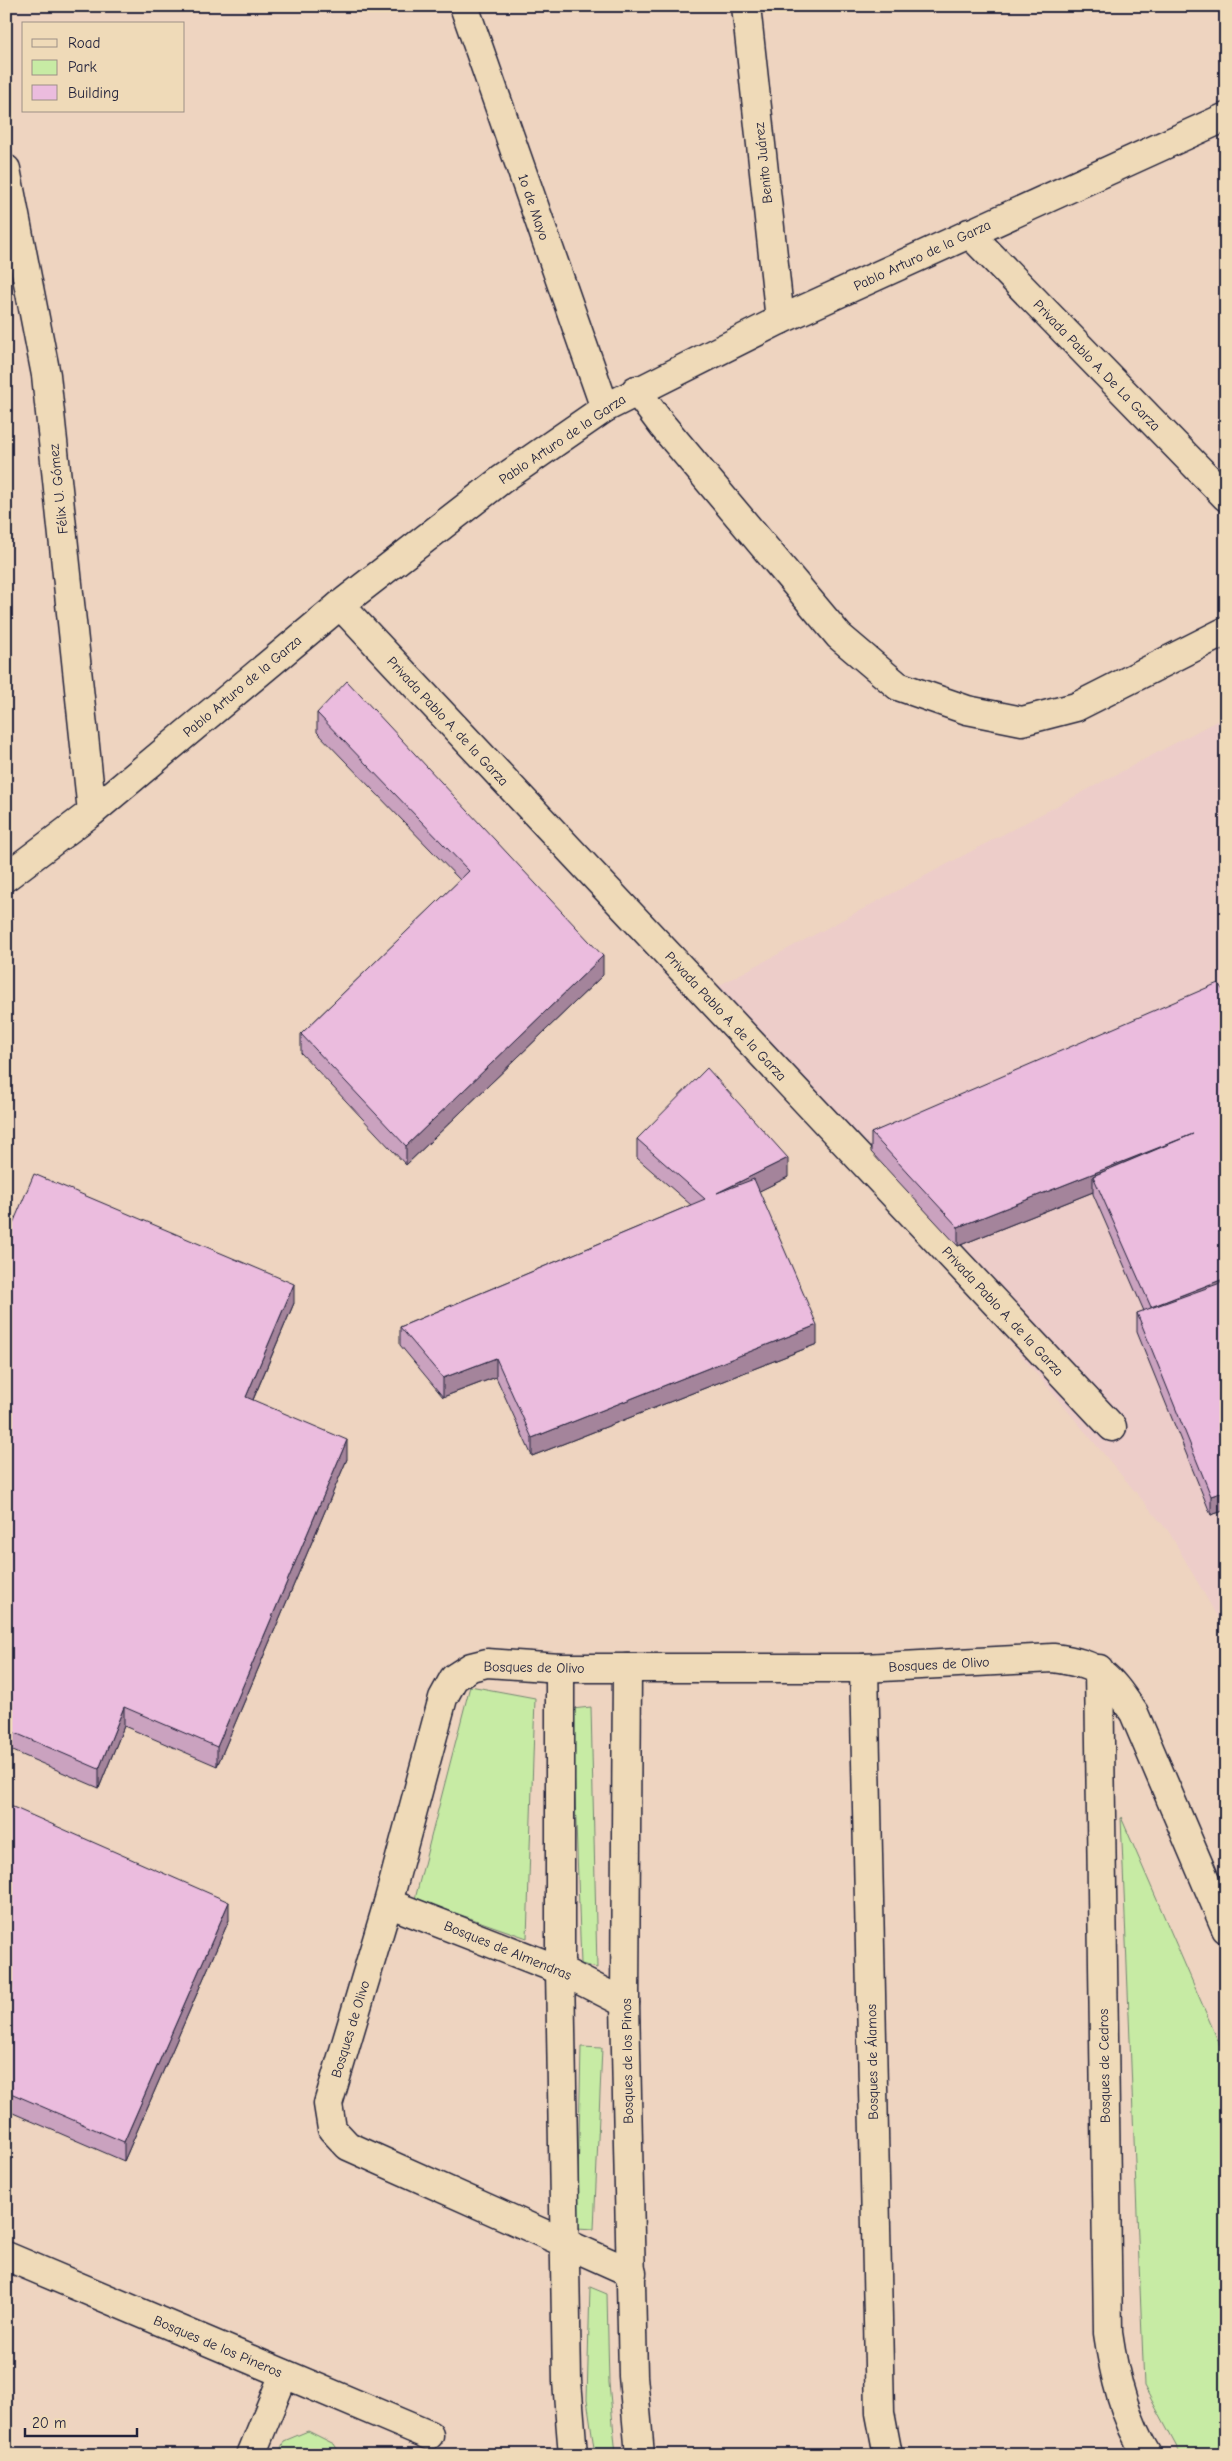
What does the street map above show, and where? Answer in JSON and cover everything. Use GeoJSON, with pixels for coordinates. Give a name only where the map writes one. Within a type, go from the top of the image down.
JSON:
{"type":"FeatureCollection","features":[{"type":"Feature","properties":{"kind":"street","name":"1o de Mayo"},"geometry":{"type":"LineString","coordinates":[[464,6],[605,408]]}},
{"type":"Feature","properties":{"kind":"street","name":"Benito Juárez"},"geometry":{"type":"LineString","coordinates":[[746,6],[780,320]]}},
{"type":"Feature","properties":{"kind":"street","name":"Pablo Arturo de la Garza"},"geometry":{"type":"LineString","coordinates":[[6,878],[92,812],[340,605],[501,480],[605,408],[636,390],[780,320],[1226,117]]}},
{"type":"Feature","properties":{"kind":"street","name":"Félix U. Gómez"},"geometry":{"type":"LineString","coordinates":[[6,169],[46,375],[92,812]]}},
{"type":"Feature","properties":{"kind":"street","name":"Privada Pablo A. De La Garza"},"geometry":{"type":"LineString","coordinates":[[968,233],[1226,497]]}},
{"type":"Feature","properties":{"kind":"street"},"geometry":{"type":"LineString","coordinates":[[636,390],[662,425],[838,636],[898,686],[967,710],[1022,721],[1076,707],[1226,631]]}},
{"type":"Feature","properties":{"kind":"street","name":"Privada Pablo A. de la Garza"},"geometry":{"type":"LineString","coordinates":[[340,605],[1112,1427]]}},
{"type":"Feature","properties":{"kind":"street","name":"Bosques de Olivo"},"geometry":{"type":"LineString","coordinates":[[632,2273],[348,2146],[332,2129],[328,2104],[388,1903],[443,1698],[454,1678],[471,1667],[488,1664],[560,1668],[864,1668],[1053,1658],[1079,1662],[1099,1669],[1116,1687],[1134,1712],[1226,1929]]}},
{"type":"Feature","properties":{"kind":"street"},"geometry":{"type":"LineString","coordinates":[[560,1668],[560,1970],[564,2241],[567,2381],[573,2455]]}},
{"type":"Feature","properties":{"kind":"street","name":"Bosques de los Pinos"},"geometry":{"type":"LineString","coordinates":[[627,1668],[625,2003],[633,2376],[640,2455]]}},
{"type":"Feature","properties":{"kind":"street","name":"Bosques de Álamos"},"geometry":{"type":"LineString","coordinates":[[864,1668],[880,2413],[888,2455]]}},
{"type":"Feature","properties":{"kind":"street","name":"Bosques de Cedros"},"geometry":{"type":"LineString","coordinates":[[1099,1669],[1108,2333],[1114,2375],[1138,2440],[1147,2455]]}},
{"type":"Feature","properties":{"kind":"street","name":"Bosques de Almendras"},"geometry":{"type":"LineString","coordinates":[[388,1903],[560,1970],[625,2003]]}},
{"type":"Feature","properties":{"kind":"street","name":"Bosques de los Pineros"},"geometry":{"type":"LineString","coordinates":[[6,2256],[429,2435]]}},
{"type":"Feature","properties":{"kind":"street"},"geometry":{"type":"LineString","coordinates":[[250,2455],[284,2374]]}},
{"type":"Feature","properties":{"kind":"shaded area"},"geometry":{"type":"Polygon","coordinates":[[[1226,716],[1226,1632],[1169,1532],[714,988],[1226,716]]]}},
{"type":"Feature","properties":{"kind":"green space"},"geometry":{"type":"Polygon","coordinates":[[[470,1686],[535,1698],[527,1938],[415,1899],[470,1686]]]}},
{"type":"Feature","properties":{"kind":"green space"},"geometry":{"type":"Polygon","coordinates":[[[591,1707],[597,1968],[581,1964],[572,1709],[591,1707]]]}},
{"type":"Feature","properties":{"kind":"green space"},"geometry":{"type":"Polygon","coordinates":[[[1121,1817],[1226,2059],[1226,2455],[1181,2455],[1144,2386],[1121,1817]]]}},
{"type":"Feature","properties":{"kind":"green space"},"geometry":{"type":"Polygon","coordinates":[[[581,2047],[602,2048],[594,2229],[577,2228],[581,2047]]]}},
{"type":"Feature","properties":{"kind":"green space"},"geometry":{"type":"Polygon","coordinates":[[[590,2287],[607,2294],[609,2383],[616,2455],[595,2455],[587,2399],[590,2287]]]}},
{"type":"Feature","properties":{"kind":"green space"},"geometry":{"type":"Polygon","coordinates":[[[308,2431],[334,2444],[341,2455],[278,2455],[284,2441],[308,2431]]]}},
{"type":"Feature","properties":{"kind":"building"},"geometry":{"type":"Polygon","coordinates":[[[347,681],[603,956],[406,1146],[301,1034],[469,871],[317,713],[347,681]]]}},
{"type":"Feature","properties":{"kind":"building"},"geometry":{"type":"Polygon","coordinates":[[[1218,983],[1226,995],[1226,1278],[1151,1307],[1093,1176],[1193,1134],[958,1227],[871,1133],[1218,983]]]}},
{"type":"Feature","properties":{"kind":"building"},"geometry":{"type":"Polygon","coordinates":[[[707,1068],[788,1158],[717,1193],[754,1179],[817,1325],[532,1438],[496,1358],[443,1378],[400,1327],[705,1199],[637,1139],[707,1068]]]}},
{"type":"Feature","properties":{"kind":"building"},"geometry":{"type":"Polygon","coordinates":[[[34,1174],[294,1284],[246,1397],[347,1440],[217,1747],[124,1707],[99,1769],[6,1729],[6,1240],[34,1174]]]}},
{"type":"Feature","properties":{"kind":"building"},"geometry":{"type":"Polygon","coordinates":[[[1226,1281],[1226,1491],[1211,1496],[1137,1313],[1226,1281]]]}},
{"type":"Feature","properties":{"kind":"building"},"geometry":{"type":"Polygon","coordinates":[[[6,1804],[229,1902],[124,2142],[6,2091],[6,1804]]]}}]}
